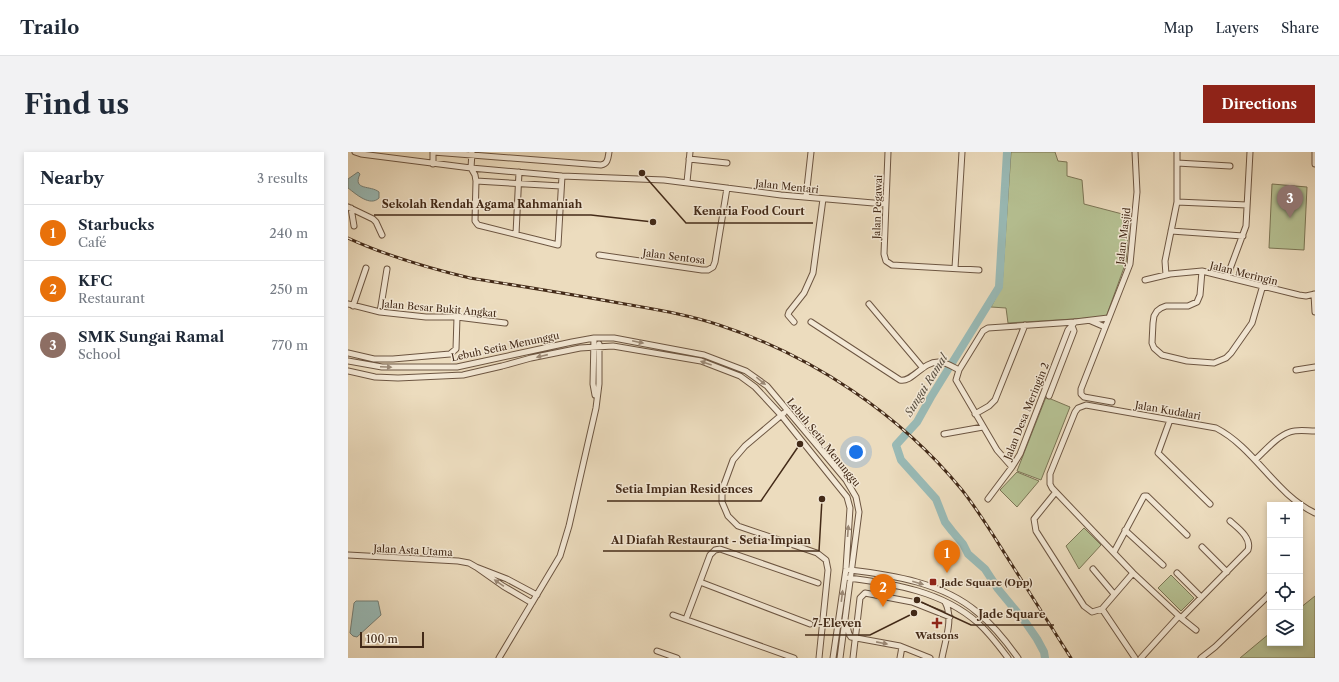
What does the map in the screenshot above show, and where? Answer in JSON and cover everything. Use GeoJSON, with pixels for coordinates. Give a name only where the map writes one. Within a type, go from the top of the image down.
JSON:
{"type":"FeatureCollection","features":[{"type":"Feature","properties":{"kind":"street","name":"Jalan Mentari"},"geometry":{"type":"LineString","coordinates":[[354,152],[471,168],[562,176],[664,180],[806,198],[885,204]]}},
{"type":"Feature","properties":{"kind":"street"},"geometry":{"type":"LineString","coordinates":[[433,164],[433,152],[604,165],[607,161],[609,152]]}},
{"type":"Feature","properties":{"kind":"street"},"geometry":{"type":"LineString","coordinates":[[687,182],[690,152]]}},
{"type":"Feature","properties":{"kind":"street"},"geometry":{"type":"LineString","coordinates":[[806,198],[811,152]]}},
{"type":"Feature","properties":{"kind":"street","name":"Jalan Pegawai"},"geometry":{"type":"LineString","coordinates":[[888,152],[884,254],[886,261],[892,265],[955,268]]}},
{"type":"Feature","properties":{"kind":"street"},"geometry":{"type":"LineString","coordinates":[[962,152],[955,268],[979,270]]}},
{"type":"Feature","properties":{"kind":"street","name":"Jalan Masjid"},"geometry":{"type":"LineString","coordinates":[[1112,402],[1084,397],[1081,394],[1081,389],[1129,268],[1137,192],[1135,152]]}},
{"type":"Feature","properties":{"kind":"street"},"geometry":{"type":"LineString","coordinates":[[1166,275],[1165,261],[1177,202],[1177,152]]}},
{"type":"Feature","properties":{"kind":"street"},"geometry":{"type":"LineString","coordinates":[[1227,277],[1246,226],[1250,152]]}},
{"type":"Feature","properties":{"kind":"street"},"geometry":{"type":"LineString","coordinates":[[1315,152],[1315,164]]}},
{"type":"Feature","properties":{"kind":"street"},"geometry":{"type":"LineString","coordinates":[[471,154],[471,168],[475,175],[476,181],[475,221],[478,225],[558,244],[562,176]]}},
{"type":"Feature","properties":{"kind":"street"},"geometry":{"type":"LineString","coordinates":[[689,159],[728,162]]}},
{"type":"Feature","properties":{"kind":"street"},"geometry":{"type":"LineString","coordinates":[[1177,163],[1230,166]]}},
{"type":"Feature","properties":{"kind":"street"},"geometry":{"type":"LineString","coordinates":[[516,234],[519,172]]}},
{"type":"Feature","properties":{"kind":"street"},"geometry":{"type":"LineString","coordinates":[[476,181],[561,186]]}},
{"type":"Feature","properties":{"kind":"street","name":"Jalan Sentosa"},"geometry":{"type":"LineString","coordinates":[[599,255],[688,269],[708,270],[713,267],[715,262],[727,188]]}},
{"type":"Feature","properties":{"kind":"street"},"geometry":{"type":"LineString","coordinates":[[794,322],[788,316],[789,312],[804,293],[813,273],[823,199]]}},
{"type":"Feature","properties":{"kind":"street"},"geometry":{"type":"LineString","coordinates":[[1177,202],[1247,205]]}},
{"type":"Feature","properties":{"kind":"street"},"geometry":{"type":"LineString","coordinates":[[350,208],[354,226]]}},
{"type":"Feature","properties":{"kind":"street"},"geometry":{"type":"LineString","coordinates":[[350,208],[373,219],[382,235]]}},
{"type":"Feature","properties":{"kind":"street"},"geometry":{"type":"LineString","coordinates":[[1171,231],[1243,236]]}},
{"type":"Feature","properties":{"kind":"street"},"geometry":{"type":"LineString","coordinates":[[351,305],[366,268]]}},
{"type":"Feature","properties":{"kind":"street"},"geometry":{"type":"LineString","coordinates":[[380,312],[388,269]]}},
{"type":"Feature","properties":{"kind":"street"},"geometry":{"type":"LineString","coordinates":[[1202,271],[1200,295],[1197,302],[1188,306],[1161,308],[1154,316],[1152,343],[1157,352],[1162,355],[1187,361],[1214,362],[1226,358],[1252,323],[1263,285]]}},
{"type":"Feature","properties":{"kind":"street","name":"Jalan Meringin"},"geometry":{"type":"LineString","coordinates":[[1145,280],[1166,275],[1202,271],[1299,295],[1314,294]]}},
{"type":"Feature","properties":{"kind":"street"},"geometry":{"type":"LineString","coordinates":[[1314,294],[1315,312]]}},
{"type":"Feature","properties":{"kind":"street"},"geometry":{"type":"LineString","coordinates":[[869,304],[922,367]]}},
{"type":"Feature","properties":{"kind":"street","name":"Jalan Besar Bukit Angkat"},"geometry":{"type":"LineString","coordinates":[[351,305],[380,312],[426,317],[457,317],[505,322]]}},
{"type":"Feature","properties":{"kind":"street"},"geometry":{"type":"LineString","coordinates":[[348,352],[374,358],[393,359],[450,354],[456,349],[457,317]]}},
{"type":"Feature","properties":{"kind":"street"},"geometry":{"type":"LineString","coordinates":[[1012,467],[997,450],[956,380],[959,370],[984,330],[988,328],[1025,325],[1074,324],[1108,318]]}},
{"type":"Feature","properties":{"kind":"street"},"geometry":{"type":"LineString","coordinates":[[1090,320],[1105,327]]}},
{"type":"Feature","properties":{"kind":"street"},"geometry":{"type":"LineString","coordinates":[[811,322],[900,380],[906,380],[922,367],[934,362],[945,363],[959,370]]}},
{"type":"Feature","properties":{"kind":"street","name":"Jalan Desa Meringin 2"},"geometry":{"type":"LineString","coordinates":[[1049,396],[1074,331],[1074,324]]}},
{"type":"Feature","properties":{"kind":"street","name":"Jalan Desa Meringin 2"},"geometry":{"type":"LineString","coordinates":[[988,499],[1020,454],[1068,330],[1074,324]]}},
{"type":"Feature","properties":{"kind":"street"},"geometry":{"type":"LineString","coordinates":[[975,414],[989,406],[995,400],[1025,325]]}},
{"type":"Feature","properties":{"kind":"street"},"geometry":{"type":"LineString","coordinates":[[596,400],[599,384],[597,338]]}},
{"type":"Feature","properties":{"kind":"street","name":"Lebuh Setia Menunggu"},"geometry":{"type":"LineString","coordinates":[[348,361],[382,367],[457,367],[572,342],[597,338],[614,338],[704,355],[746,371],[761,381],[787,410],[846,480],[856,497],[859,512],[851,578]]}},
{"type":"Feature","properties":{"kind":"street","name":"Lebuh Setia Menunggu"},"geometry":{"type":"LineString","coordinates":[[348,371],[376,377],[398,378],[462,375],[580,348],[613,346],[702,362],[740,376],[755,387],[781,415],[840,486],[847,497],[850,508],[845,578]]}},
{"type":"Feature","properties":{"kind":"street"},"geometry":{"type":"LineString","coordinates":[[499,658],[560,556],[596,408],[594,359],[597,347]]}},
{"type":"Feature","properties":{"kind":"street"},"geometry":{"type":"LineString","coordinates":[[580,348],[588,350],[594,359]]}},
{"type":"Feature","properties":{"kind":"street"},"geometry":{"type":"LineString","coordinates":[[1296,370],[1315,367]]}},
{"type":"Feature","properties":{"kind":"street","name":"Jalan Kudalari"},"geometry":{"type":"LineString","coordinates":[[1055,492],[1050,484],[1050,474],[1073,417],[1078,408],[1086,405],[1206,426],[1220,430],[1255,460],[1290,495],[1315,513]]}},
{"type":"Feature","properties":{"kind":"street"},"geometry":{"type":"LineString","coordinates":[[769,426],[774,416],[773,406]]}},
{"type":"Feature","properties":{"kind":"street"},"geometry":{"type":"LineString","coordinates":[[787,410],[745,446],[733,460],[722,490],[722,502],[728,516],[738,526],[817,553],[823,556],[826,560],[828,570],[819,658]]}},
{"type":"Feature","properties":{"kind":"street"},"geometry":{"type":"LineString","coordinates":[[1170,420],[1158,453],[1210,504]]}},
{"type":"Feature","properties":{"kind":"street"},"geometry":{"type":"LineString","coordinates":[[769,426],[779,422],[788,424]]}},
{"type":"Feature","properties":{"kind":"street"},"geometry":{"type":"LineString","coordinates":[[944,434],[983,427]]}},
{"type":"Feature","properties":{"kind":"street"},"geometry":{"type":"LineString","coordinates":[[1255,460],[1272,444],[1289,432],[1298,430],[1315,431]]}},
{"type":"Feature","properties":{"kind":"street"},"geometry":{"type":"LineString","coordinates":[[1133,573],[1102,609],[1092,612],[1084,606],[1036,531],[1034,519],[1055,492],[1133,573],[1196,630]]}},
{"type":"Feature","properties":{"kind":"street"},"geometry":{"type":"LineString","coordinates":[[1114,552],[1141,499],[1144,496],[1147,496],[1187,535]]}},
{"type":"Feature","properties":{"kind":"street"},"geometry":{"type":"LineString","coordinates":[[1141,658],[1248,550],[1249,544],[1246,537],[1230,521]]}},
{"type":"Feature","properties":{"kind":"street"},"geometry":{"type":"LineString","coordinates":[[1125,530],[1162,565]]}},
{"type":"Feature","properties":{"kind":"street"},"geometry":{"type":"LineString","coordinates":[[1202,547],[1227,572]]}},
{"type":"Feature","properties":{"kind":"street"},"geometry":{"type":"LineString","coordinates":[[686,619],[710,555],[715,550],[720,549],[818,583]]}},
{"type":"Feature","properties":{"kind":"street","name":"Jalan Asta Utama"},"geometry":{"type":"LineString","coordinates":[[348,556],[469,562],[503,586],[532,603]]}},
{"type":"Feature","properties":{"kind":"street","name":"Jalan Asta Utama"},"geometry":{"type":"LineString","coordinates":[[476,567],[508,579],[537,595]]}},
{"type":"Feature","properties":{"kind":"street"},"geometry":{"type":"LineString","coordinates":[[846,569],[918,582],[957,598],[976,611],[994,628],[1018,658]]}},
{"type":"Feature","properties":{"kind":"street"},"geometry":{"type":"LineString","coordinates":[[1093,569],[1114,594]]}},
{"type":"Feature","properties":{"kind":"street"},"geometry":{"type":"LineString","coordinates":[[1177,573],[1201,597]]}},
{"type":"Feature","properties":{"kind":"street"},"geometry":{"type":"LineString","coordinates":[[834,658],[845,578],[904,587],[920,591],[945,602],[963,612],[978,623],[1008,658]]}},
{"type":"Feature","properties":{"kind":"street"},"geometry":{"type":"LineString","coordinates":[[840,658],[851,578]]}},
{"type":"Feature","properties":{"kind":"street"},"geometry":{"type":"LineString","coordinates":[[700,582],[810,624]]}},
{"type":"Feature","properties":{"kind":"street"},"geometry":{"type":"LineString","coordinates":[[853,658],[860,598],[862,595],[869,593],[912,602],[950,617]]}},
{"type":"Feature","properties":{"kind":"street"},"geometry":{"type":"LineString","coordinates":[[1202,658],[1267,597]]}},
{"type":"Feature","properties":{"kind":"street"},"geometry":{"type":"LineString","coordinates":[[942,658],[950,617],[948,607],[945,602]]}},
{"type":"Feature","properties":{"kind":"street"},"geometry":{"type":"LineString","coordinates":[[1102,609],[1135,658]]}},
{"type":"Feature","properties":{"kind":"street"},"geometry":{"type":"LineString","coordinates":[[950,617],[954,612],[963,612]]}},
{"type":"Feature","properties":{"kind":"street"},"geometry":{"type":"LineString","coordinates":[[673,615],[794,658]]}},
{"type":"Feature","properties":{"kind":"street"},"geometry":{"type":"LineString","coordinates":[[846,617],[849,634],[851,637],[902,647],[930,658]]}},
{"type":"Feature","properties":{"kind":"street"},"geometry":{"type":"LineString","coordinates":[[900,658],[902,647]]}},
{"type":"Feature","properties":{"kind":"street"},"geometry":{"type":"LineString","coordinates":[[657,651],[677,658]]}},
{"type":"Feature","properties":{"kind":"green space"},"geometry":{"type":"Polygon","coordinates":[[[1011,152],[1055,152],[1058,161],[1067,162],[1067,176],[1082,180],[1084,204],[1130,216],[1126,262],[1106,317],[1008,323],[1006,308],[991,307],[1002,286],[1011,152]]]}},
{"type":"Feature","properties":{"kind":"green space"},"geometry":{"type":"Polygon","coordinates":[[[1272,184],[1307,187],[1304,250],[1269,248],[1272,184]]]}},
{"type":"Feature","properties":{"kind":"green space"},"geometry":{"type":"Polygon","coordinates":[[[1046,397],[1070,407],[1041,480],[1017,471],[1046,397]]]}},
{"type":"Feature","properties":{"kind":"green space"},"geometry":{"type":"Polygon","coordinates":[[[1017,472],[1039,481],[1017,507],[1000,490],[1017,472]]]}},
{"type":"Feature","properties":{"kind":"green space"},"geometry":{"type":"Polygon","coordinates":[[[1084,528],[1101,545],[1079,569],[1066,546],[1084,528]]]}},
{"type":"Feature","properties":{"kind":"green space"},"geometry":{"type":"Polygon","coordinates":[[[1171,575],[1194,598],[1181,611],[1158,588],[1171,575]]]}},
{"type":"Feature","properties":{"kind":"green space"},"geometry":{"type":"Polygon","coordinates":[[[1315,596],[1315,658],[1240,658],[1267,636],[1267,646],[1303,646],[1303,606],[1315,596]]]}},
{"type":"Feature","properties":{"kind":"water"},"geometry":{"type":"Polygon","coordinates":[[[358,172],[360,174],[358,183],[364,187],[379,192],[379,198],[371,201],[363,199],[348,188],[348,179],[358,172]]]}},
{"type":"Feature","properties":{"kind":"water"},"geometry":{"type":"Polygon","coordinates":[[[356,601],[378,601],[381,615],[357,637],[350,633],[354,603],[356,601]]]}},
{"type":"Feature","properties":{"kind":"waterway","name":"Sungai Ramal"},"geometry":{"type":"LineString","coordinates":[[1007,152],[999,287],[917,422],[896,445],[901,460],[936,499],[945,522],[963,544],[968,554],[985,569],[998,589],[1026,623],[1037,639],[1044,652],[1045,658]]}},
{"type":"Feature","properties":{"kind":"railway"},"geometry":{"type":"LineString","coordinates":[[348,238],[408,261],[470,278],[564,293],[707,321],[753,338],[820,370],[852,390],[882,412],[911,436],[938,462],[976,508],[1071,658]]}},
{"type":"Feature","properties":{"kind":"place","name":"Kenaria Food Court"},"geometry":{"type":"Point","coordinates":[642,173]}},
{"type":"Feature","properties":{"kind":"place","name":"SMK Sungai Ramal"},"geometry":{"type":"Point","coordinates":[1290,218]}},
{"type":"Feature","properties":{"kind":"place","name":"Sekolah Rendah Agama Rahmaniah"},"geometry":{"type":"Point","coordinates":[653,222]}},
{"type":"Feature","properties":{"kind":"place","name":"Setia Impian Residences"},"geometry":{"type":"Point","coordinates":[800,444]}},
{"type":"Feature","properties":{"kind":"place","name":"Al Diafah Restaurant - Setia Impian"},"geometry":{"type":"Point","coordinates":[822,499]}},
{"type":"Feature","properties":{"kind":"place","name":"Starbucks"},"geometry":{"type":"Point","coordinates":[947,573]}},
{"type":"Feature","properties":{"kind":"place","name":"Jade Square (Opp)"},"geometry":{"type":"Point","coordinates":[933,582]}},
{"type":"Feature","properties":{"kind":"place","name":"Jade Square"},"geometry":{"type":"Point","coordinates":[917,600]}},
{"type":"Feature","properties":{"kind":"place","name":"KFC"},"geometry":{"type":"Point","coordinates":[883,607]}},
{"type":"Feature","properties":{"kind":"place","name":"7-Eleven"},"geometry":{"type":"Point","coordinates":[914,613]}},
{"type":"Feature","properties":{"kind":"place","name":"Watsons"},"geometry":{"type":"Point","coordinates":[937,623]}}]}
